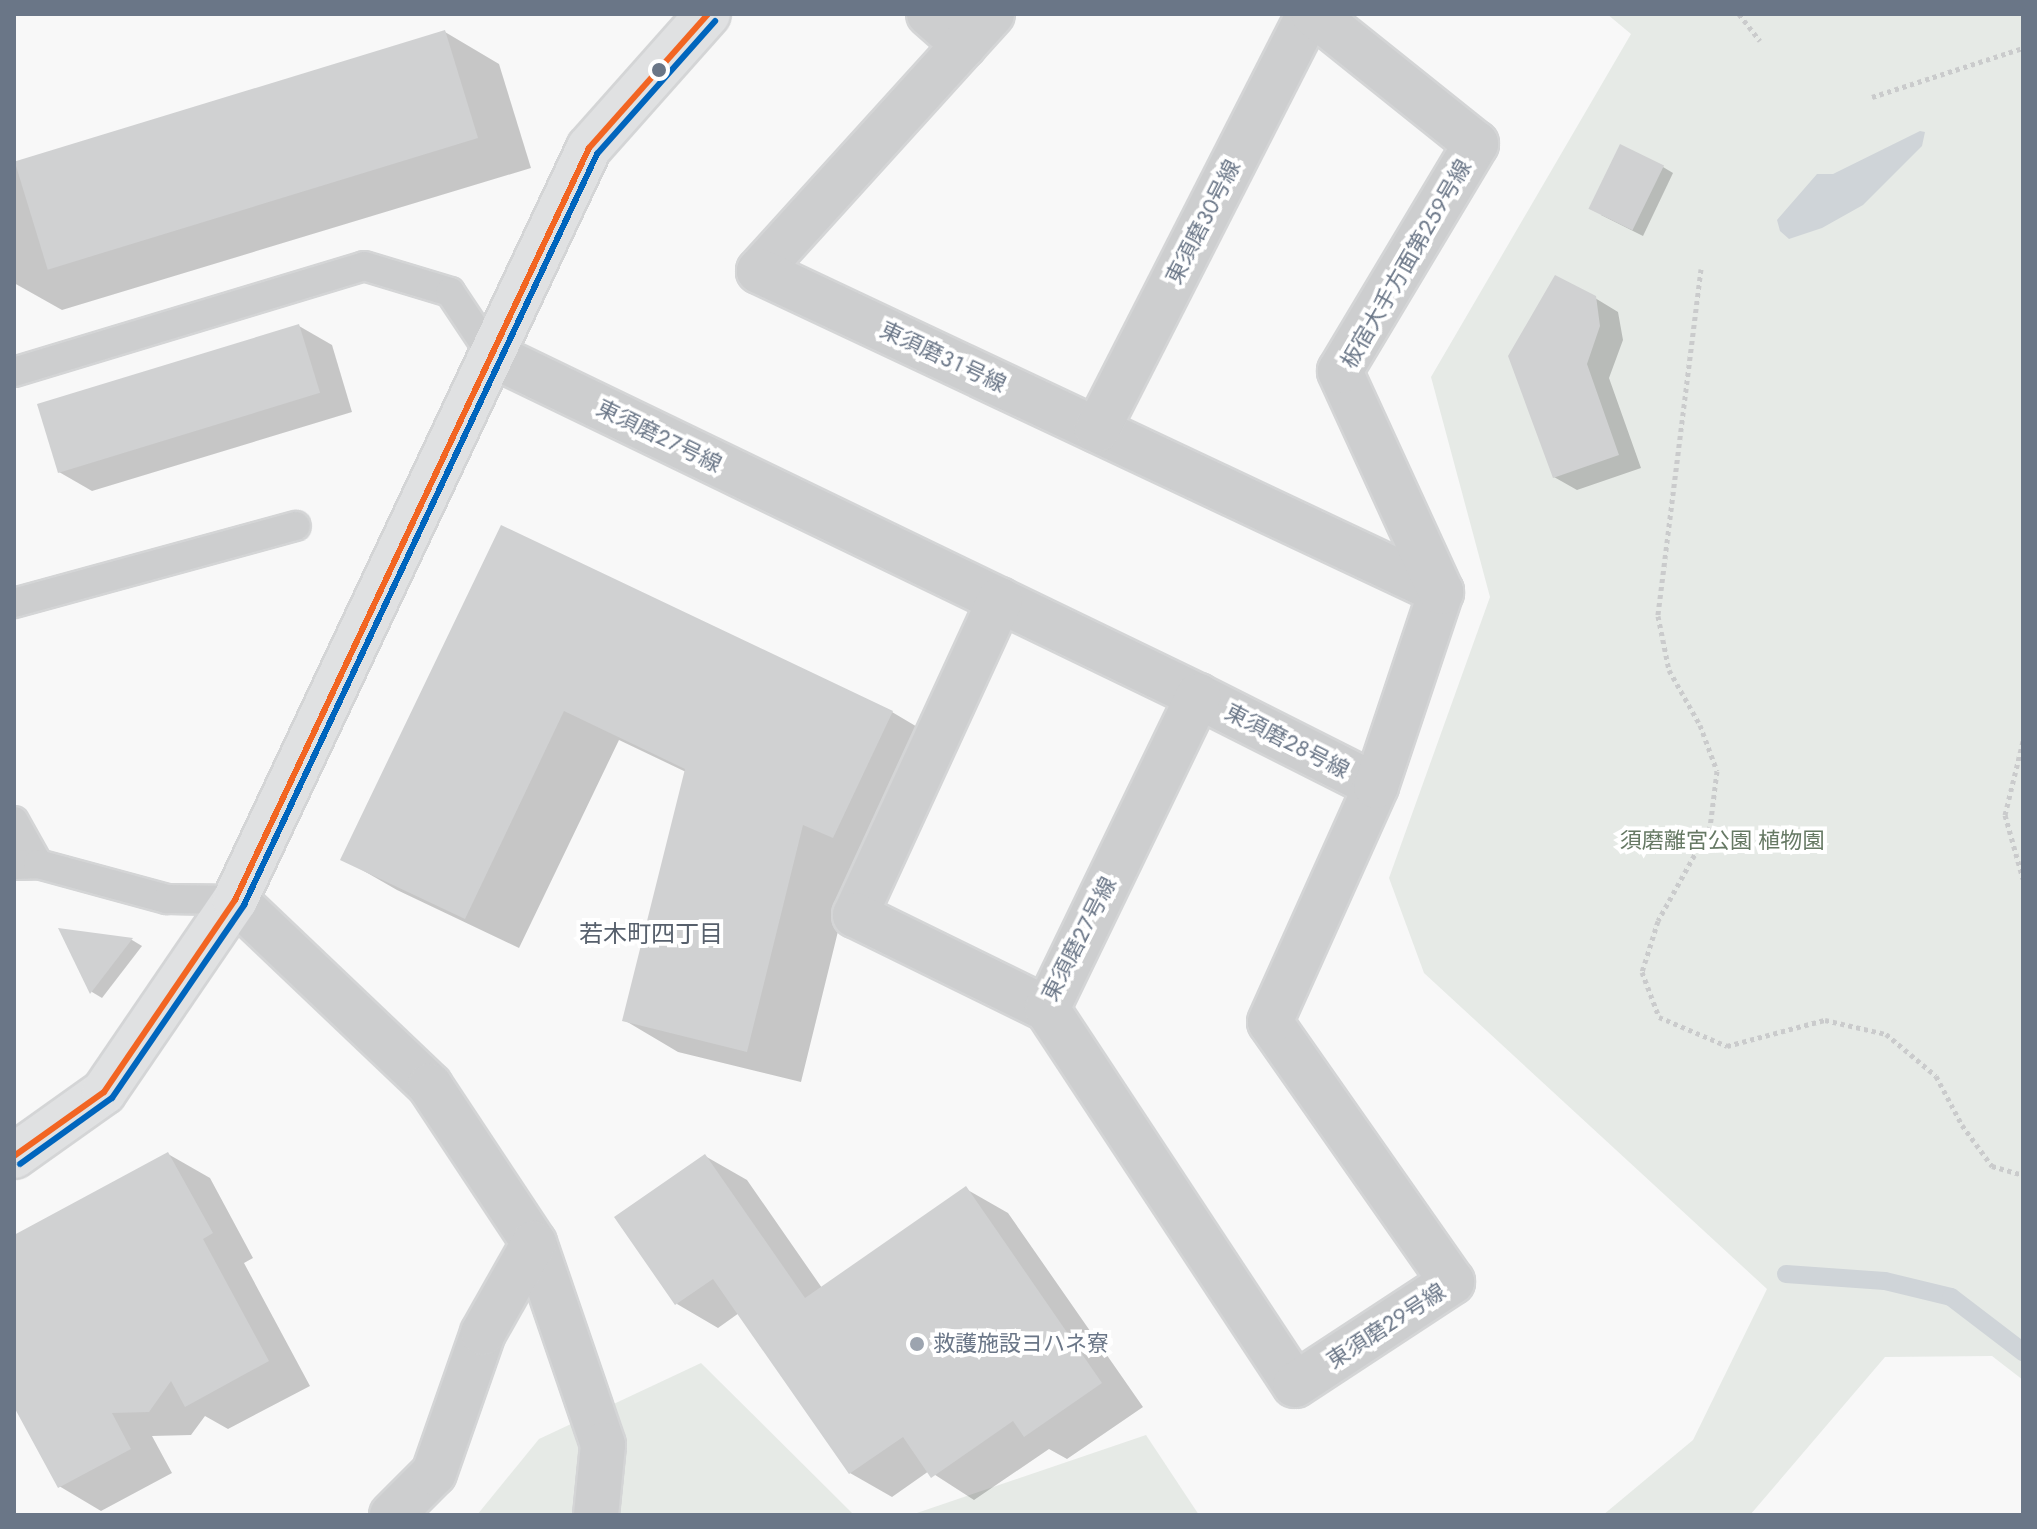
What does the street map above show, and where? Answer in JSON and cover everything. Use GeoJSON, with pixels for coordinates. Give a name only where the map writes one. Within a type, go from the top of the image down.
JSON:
{"type":"FeatureCollection","features":[{"type":"Feature","properties":{"kind":"main road"},"geometry":{"type":"LineString","coordinates":[[14,1156],[104,1092],[235,900],[589,148],[708,14]]}},
{"type":"Feature","properties":{"kind":"street"},"geometry":{"type":"LineString","coordinates":[[929,14],[978,30]]}},
{"type":"Feature","properties":{"kind":"street","name":"板宿大手方面第２５９号線"},"geometry":{"type":"LineString","coordinates":[[1312,14],[1476,144],[1340,371],[1441,592]]}},
{"type":"Feature","properties":{"kind":"street","name":"東須磨３０号線"},"geometry":{"type":"LineString","coordinates":[[1097,430],[1312,14]]}},
{"type":"Feature","properties":{"kind":"street","name":"東須磨３１号線"},"geometry":{"type":"LineString","coordinates":[[978,30],[759,271],[1441,592]]}},
{"type":"Feature","properties":{"kind":"street","name":"東須磨２７号線"},"geometry":{"type":"LineString","coordinates":[[492,355],[1000,600],[1198,696],[1047,1009],[855,915],[1000,600]]}},
{"type":"Feature","properties":{"kind":"street"},"geometry":{"type":"LineString","coordinates":[[1376,786],[1441,592]]}},
{"type":"Feature","properties":{"kind":"street","name":"東須磨２８号線"},"geometry":{"type":"LineString","coordinates":[[1198,696],[1376,786]]}},
{"type":"Feature","properties":{"kind":"street","name":"東須磨２９号線"},"geometry":{"type":"LineString","coordinates":[[1047,1009],[1295,1385],[1452,1282],[1270,1022],[1376,786]]}},
{"type":"Feature","properties":{"kind":"street"},"geometry":{"type":"LineString","coordinates":[[235,900],[430,1086],[534,1243],[603,1445],[596,1515]]}},
{"type":"Feature","properties":{"kind":"street"},"geometry":{"type":"LineString","coordinates":[[392,1515],[434,1473],[483,1333],[534,1243]]}},
{"type":"Feature","properties":{"kind":"lane"},"geometry":{"type":"LineString","coordinates":[[14,372],[364,266],[450,292],[492,355]]}},
{"type":"Feature","properties":{"kind":"lane"},"geometry":{"type":"LineString","coordinates":[[14,603],[296,526]]}},
{"type":"Feature","properties":{"kind":"lane"},"geometry":{"type":"LineString","coordinates":[[14,821],[26,865],[167,899],[235,900]]}},
{"type":"Feature","properties":{"kind":"path"},"geometry":{"type":"LineString","coordinates":[[1739,14],[1760,41]]}},
{"type":"Feature","properties":{"kind":"path"},"geometry":{"type":"LineString","coordinates":[[1872,97],[2023,48]]}},
{"type":"Feature","properties":{"kind":"path"},"geometry":{"type":"LineString","coordinates":[[1701,269],[1658,616],[1669,670],[1700,725],[1717,771],[1710,827],[1658,921],[1642,972],[1659,1017],[1727,1046],[1825,1020],[1886,1034],[1936,1076],[1962,1125],[1992,1166],[2023,1175]]}},
{"type":"Feature","properties":{"kind":"path"},"geometry":{"type":"LineString","coordinates":[[2023,741],[2005,815],[2023,879]]}},
{"type":"Feature","properties":{"kind":"green space","name":"須磨離宮公園 植物園"},"geometry":{"type":"Polygon","coordinates":[[[1607,14],[2023,14],[2023,1380],[1992,1356],[1885,1357],[1750,1515],[1603,1515],[1693,1440],[1767,1289],[1424,973],[1389,878],[1490,597],[1431,377],[1631,34],[1607,14]]]}},
{"type":"Feature","properties":{"kind":"green space"},"geometry":{"type":"Polygon","coordinates":[[[701,1363],[854,1515],[477,1515],[539,1439],[701,1363]]]}},
{"type":"Feature","properties":{"kind":"green space"},"geometry":{"type":"Polygon","coordinates":[[[1146,1435],[1199,1515],[911,1515],[1146,1435]]]}},
{"type":"Feature","properties":{"kind":"shaded area"},"geometry":{"type":"Polygon","coordinates":[[[1920,131],[1925,132],[1922,146],[1863,205],[1822,228],[1789,239],[1780,231],[1777,220],[1817,174],[1833,174],[1920,131]]]}},
{"type":"Feature","properties":{"kind":"building"},"geometry":{"type":"Polygon","coordinates":[[[445,30],[478,138],[48,270],[15,162],[445,30]]]}},
{"type":"Feature","properties":{"kind":"building"},"geometry":{"type":"Polygon","coordinates":[[[1620,144],[1664,165],[1632,230],[1588,209],[1620,144]]]}},
{"type":"Feature","properties":{"kind":"building"},"geometry":{"type":"Polygon","coordinates":[[[1555,275],[1596,296],[1600,326],[1587,364],[1619,455],[1553,478],[1508,356],[1555,275]]]}},
{"type":"Feature","properties":{"kind":"building"},"geometry":{"type":"Polygon","coordinates":[[[299,324],[320,393],[58,473],[37,404],[299,324]]]}},
{"type":"Feature","properties":{"kind":"building"},"geometry":{"type":"Polygon","coordinates":[[[501,525],[893,711],[833,838],[803,825],[747,1052],[622,1021],[685,769],[564,711],[465,919],[340,860],[501,525]]]}},
{"type":"Feature","properties":{"kind":"building"},"geometry":{"type":"Polygon","coordinates":[[[58,928],[133,938],[90,994],[58,928]]]}},
{"type":"Feature","properties":{"kind":"building"},"geometry":{"type":"Polygon","coordinates":[[[168,1152],[213,1233],[203,1239],[269,1361],[185,1407],[171,1381],[149,1412],[112,1413],[131,1449],[58,1488],[14,1407],[14,1235],[168,1152]]]}},
{"type":"Feature","properties":{"kind":"building","name":"救護施設ヨハネ寮"},"geometry":{"type":"Polygon","coordinates":[[[705,1154],[805,1298],[966,1186],[1102,1383],[1024,1437],[1013,1421],[931,1478],[903,1437],[849,1474],[713,1279],[675,1305],[614,1217],[705,1154]]]}},
{"type":"Feature","properties":{"kind":"waterway"},"geometry":{"type":"LineString","coordinates":[[1786,1274],[1885,1281],[1951,1297],[2023,1352]]}},
{"type":"Feature","properties":{"kind":"transit line"},"geometry":{"type":"LineString","coordinates":[[14,1156],[104,1092],[235,900],[589,148],[708,14]]}},
{"type":"Feature","properties":{"kind":"transit line"},"geometry":{"type":"LineString","coordinates":[[20,1164],[112,1098],[244,905],[597,154],[715,21]]}},
{"type":"Feature","properties":{"kind":"place","name":"救護施設ヨハネ寮"},"geometry":{"type":"Point","coordinates":[917,1344]}},
{"type":"Feature","properties":{"kind":"district","name":"若木町四丁目"},"geometry":{"type":"Point","coordinates":[651,934]}}]}
